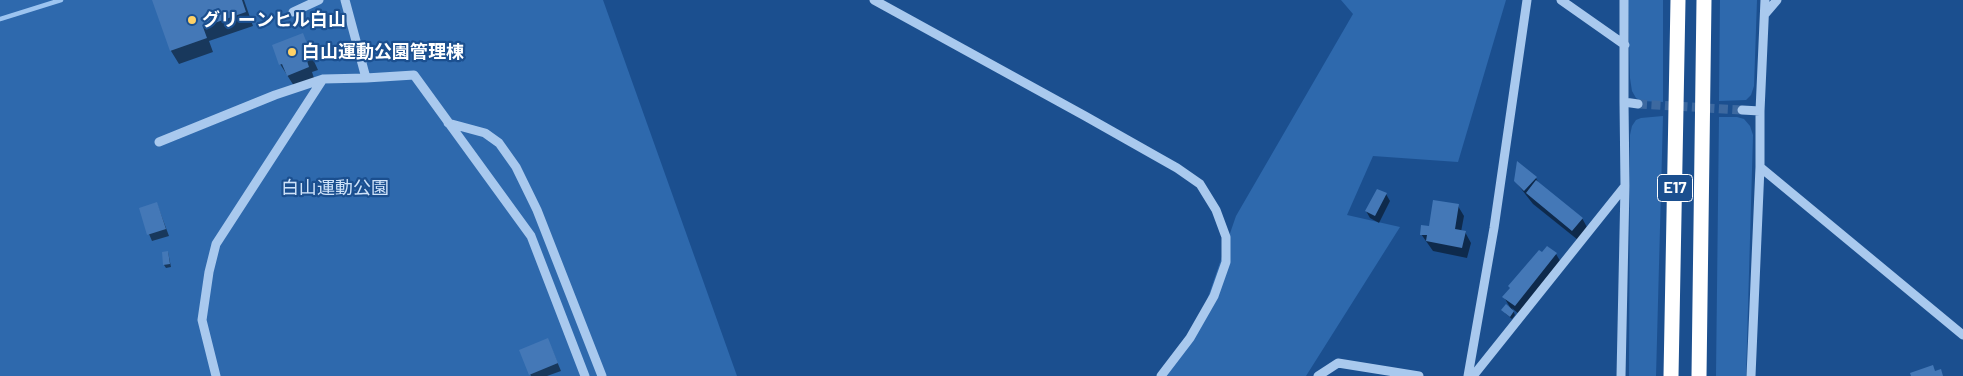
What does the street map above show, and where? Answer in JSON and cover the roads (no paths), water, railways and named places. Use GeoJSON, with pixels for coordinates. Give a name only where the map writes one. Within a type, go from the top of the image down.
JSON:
{"type":"FeatureCollection","features":[{"type":"Feature","properties":{"kind":"highway","name":"E17"},"geometry":{"type":"LineString","coordinates":[[1672,376],[1678,0]]}},
{"type":"Feature","properties":{"kind":"highway","name":"E17"},"geometry":{"type":"LineString","coordinates":[[1699,376],[1704,0]]}},
{"type":"Feature","properties":{"kind":"street"},"geometry":{"type":"LineString","coordinates":[[293,12],[319,0]]}},
{"type":"Feature","properties":{"kind":"street"},"geometry":{"type":"LineString","coordinates":[[345,0],[366,78]]}},
{"type":"Feature","properties":{"kind":"street"},"geometry":{"type":"LineString","coordinates":[[874,0],[1086,116],[1177,168],[1200,184],[1216,210],[1226,237],[1226,262],[1214,296],[1190,338],[1161,376]]}},
{"type":"Feature","properties":{"kind":"street"},"geometry":{"type":"LineString","coordinates":[[1468,376],[1494,228],[1527,0]]}},
{"type":"Feature","properties":{"kind":"street"},"geometry":{"type":"LineString","coordinates":[[1561,0],[1625,45]]}},
{"type":"Feature","properties":{"kind":"street"},"geometry":{"type":"LineString","coordinates":[[1621,376],[1626,186],[1624,0]]}},
{"type":"Feature","properties":{"kind":"street"},"geometry":{"type":"LineString","coordinates":[[1751,376],[1765,0]]}},
{"type":"Feature","properties":{"kind":"street"},"geometry":{"type":"LineString","coordinates":[[1765,14],[1777,0]]}},
{"type":"Feature","properties":{"kind":"street"},"geometry":{"type":"LineString","coordinates":[[159,142],[276,95],[323,79],[414,75],[531,236],[585,376]]}},
{"type":"Feature","properties":{"kind":"street"},"geometry":{"type":"LineString","coordinates":[[216,376],[202,320],[209,272],[216,244],[323,79]]}},
{"type":"Feature","properties":{"kind":"street"},"geometry":{"type":"LineString","coordinates":[[1624,102],[1638,104]]}},
{"type":"Feature","properties":{"kind":"street"},"geometry":{"type":"LineString","coordinates":[[1742,110],[1760,111]]}},
{"type":"Feature","properties":{"kind":"street"},"geometry":{"type":"LineString","coordinates":[[448,123],[485,133],[499,143],[516,167],[537,210],[602,376]]}},
{"type":"Feature","properties":{"kind":"street"},"geometry":{"type":"LineString","coordinates":[[1760,167],[1963,335]]}},
{"type":"Feature","properties":{"kind":"street"},"geometry":{"type":"LineString","coordinates":[[1473,376],[1626,186]]}},
{"type":"Feature","properties":{"kind":"street"},"geometry":{"type":"LineString","coordinates":[[1318,376],[1338,363],[1419,376]]}},
{"type":"Feature","properties":{"kind":"waterway"},"geometry":{"type":"LineString","coordinates":[[0,19],[61,0]]}},
{"type":"Feature","properties":{"kind":"tunnel"},"geometry":{"type":"LineString","coordinates":[[1638,104],[1742,110]]}},
{"type":"Feature","properties":{"kind":"place","name":"グリーンヒル白山"},"geometry":{"type":"Point","coordinates":[192,20]}},
{"type":"Feature","properties":{"kind":"place","name":"白山運動公園管理棟"},"geometry":{"type":"Point","coordinates":[292,52]}},
{"type":"Feature","properties":{"kind":"park label","name":"白山運動公園"},"geometry":{"type":"Point","coordinates":[335,188]}}]}
